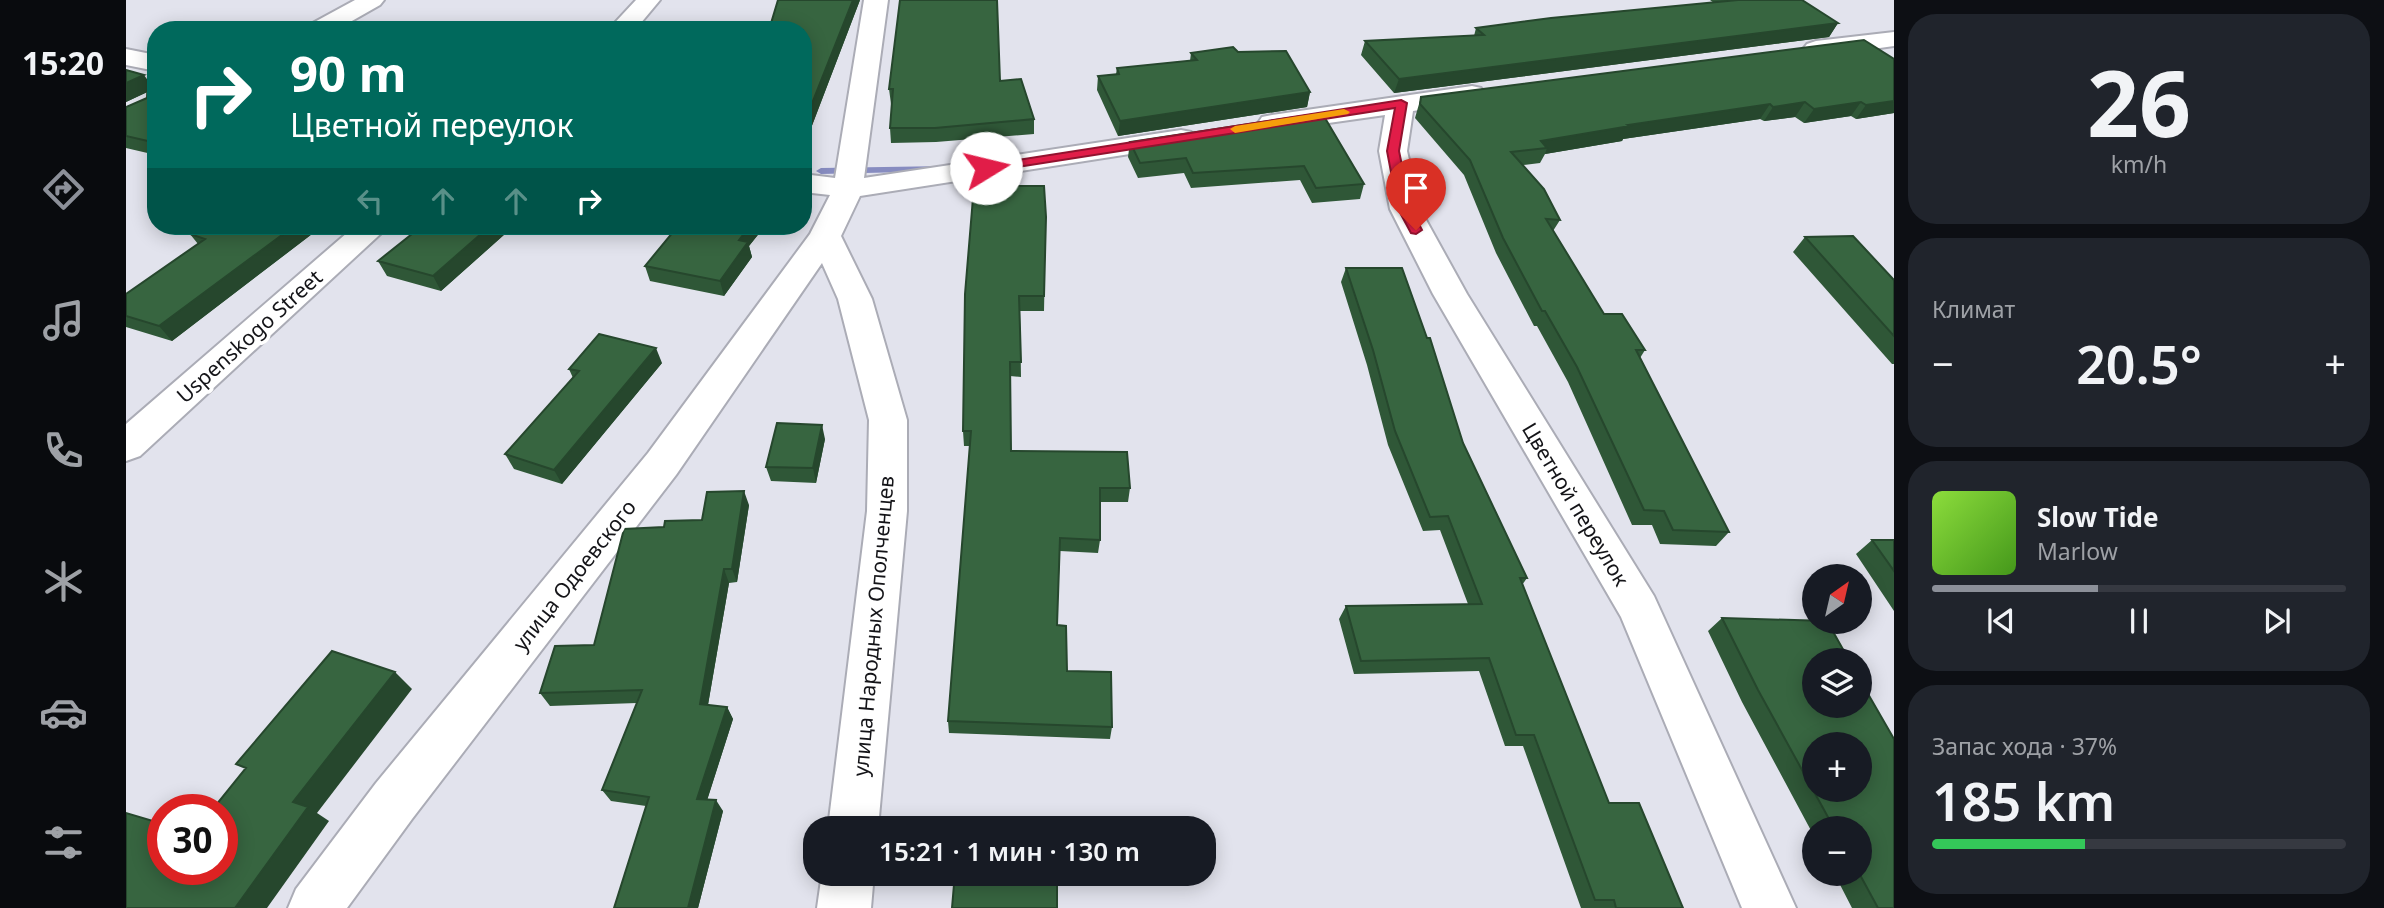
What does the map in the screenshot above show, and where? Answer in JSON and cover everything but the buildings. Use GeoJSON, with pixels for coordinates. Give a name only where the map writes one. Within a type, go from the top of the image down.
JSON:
{"type":"FeatureCollection","features":[{"type":"Feature","properties":{"kind":"street"},"geometry":{"type":"LineString","coordinates":[[334,21],[372,0]]}},
{"type":"Feature","properties":{"kind":"street"},"geometry":{"type":"LineString","coordinates":[[825,236],[848,189],[876,0]]}},
{"type":"Feature","properties":{"kind":"street"},"geometry":{"type":"LineString","coordinates":[[1834,21],[1881,40]]}},
{"type":"Feature","properties":{"kind":"street"},"geometry":{"type":"LineString","coordinates":[[1785,53],[1881,40]]}},
{"type":"Feature","properties":{"kind":"street"},"geometry":{"type":"LineString","coordinates":[[126,57],[147,61]]}},
{"type":"Feature","properties":{"kind":"street"},"geometry":{"type":"LineString","coordinates":[[1249,127],[1497,91]]}},
{"type":"Feature","properties":{"kind":"street","name":"Цветной переулок"},"geometry":{"type":"LineString","coordinates":[[1401,103],[1393,151],[1405,209],[1450,294],[1639,609],[1769,908]]}},
{"type":"Feature","properties":{"kind":"street"},"geometry":{"type":"LineString","coordinates":[[812,184],[848,189],[1208,134]]}},
{"type":"Feature","properties":{"kind":"street","name":"Uspenskogo Street"},"geometry":{"type":"LineString","coordinates":[[126,446],[363,235]]}},
{"type":"Feature","properties":{"kind":"street","name":"улица Народных Ополченцев"},"geometry":{"type":"LineString","coordinates":[[825,236],[855,299],[888,420],[887,511],[854,816]]}},
{"type":"Feature","properties":{"kind":"street","name":"улица Одоевского"},"geometry":{"type":"LineString","coordinates":[[315,908],[403,790],[662,464],[825,236]]}},
{"type":"Feature","properties":{"kind":"street"},"geometry":{"type":"LineString","coordinates":[[844,908],[847,886]]}},
{"type":"Feature","properties":{"kind":"waterway"},"geometry":{"type":"LineString","coordinates":[[821,171],[947,169]]}},
{"type":"Feature","properties":{"kind":"slow traffic"},"geometry":{"type":"LineString","coordinates":[[1235,129],[1344,112]]}},
{"type":"Feature","properties":{"kind":"route"},"geometry":{"type":"LineString","coordinates":[[986,168],[1401,103],[1393,151],[1405,209],[1416,230]]}}]}
